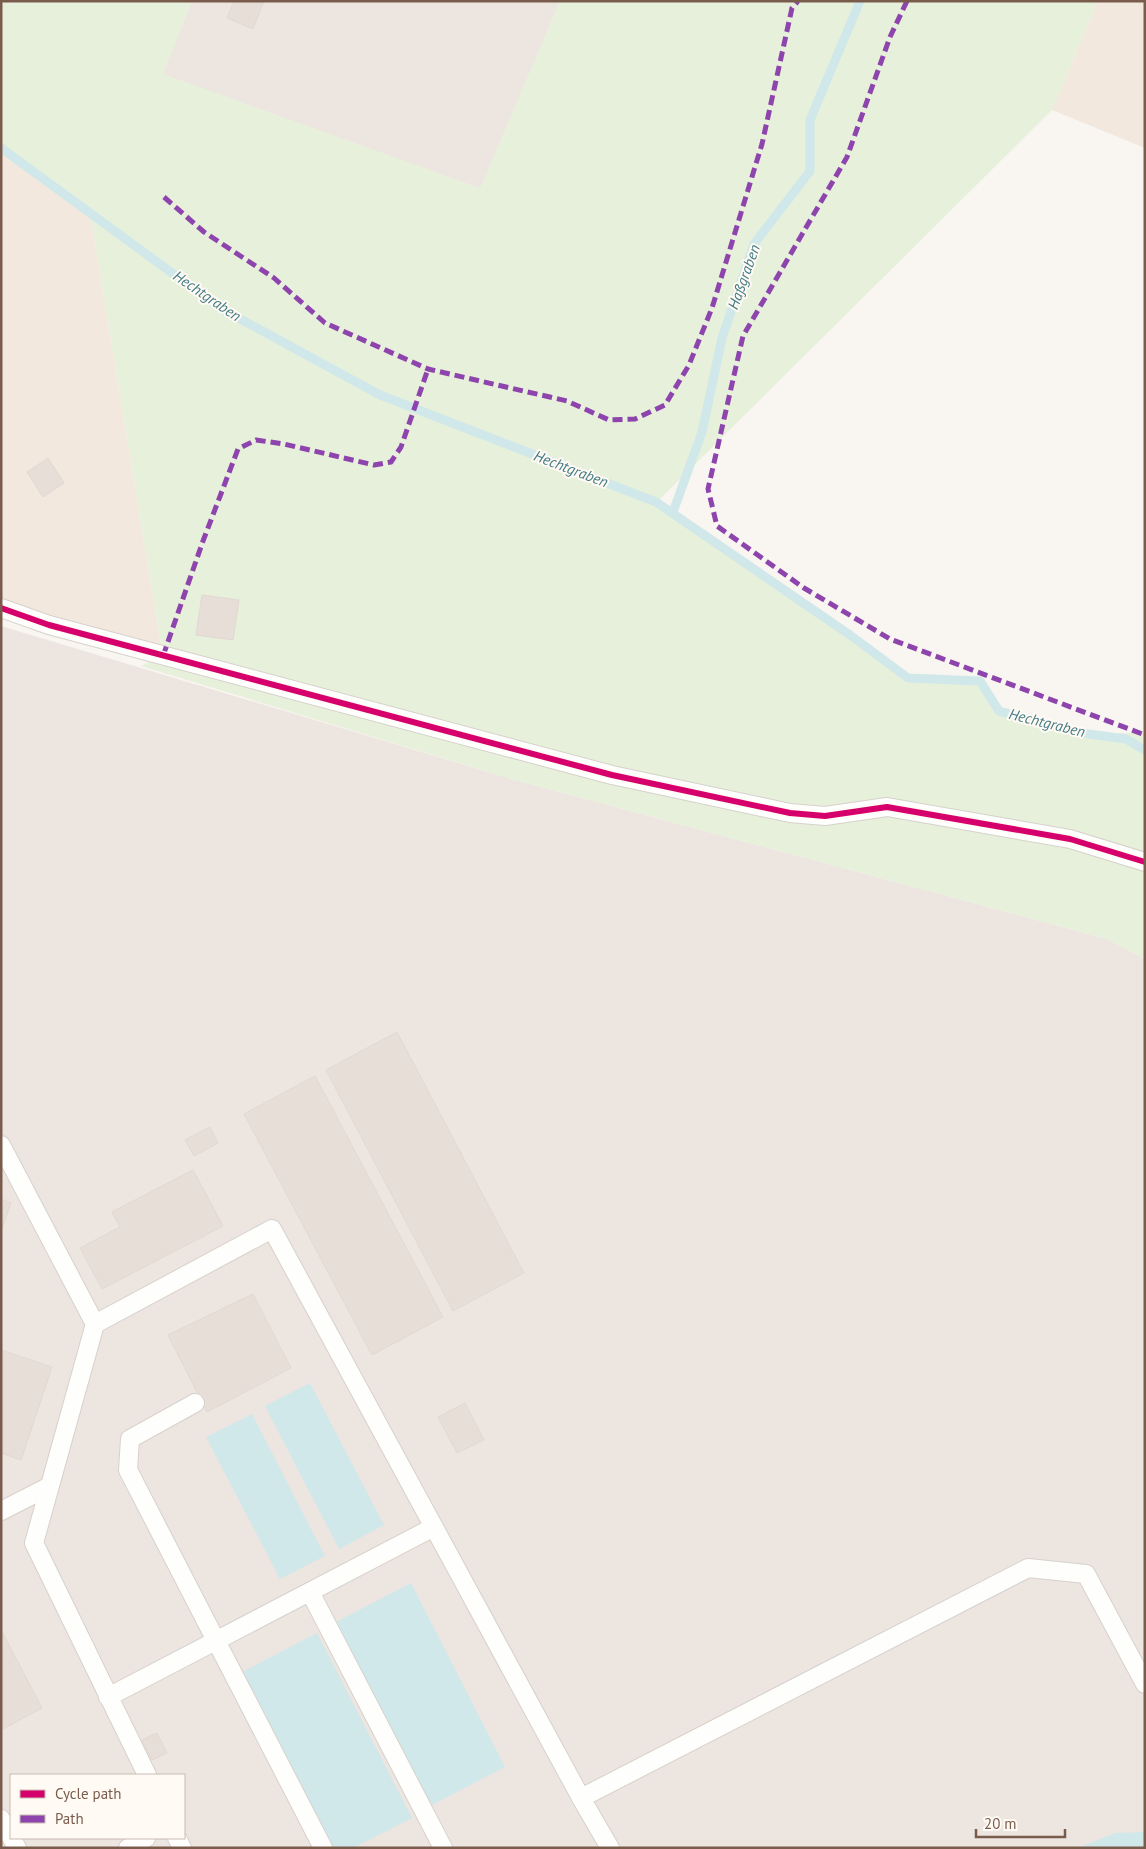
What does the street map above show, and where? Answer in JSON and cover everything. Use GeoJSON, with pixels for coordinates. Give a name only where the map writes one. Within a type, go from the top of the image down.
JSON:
{"type":"FeatureCollection","features":[{"type":"Feature","properties":{"kind":"lane"},"geometry":{"type":"LineString","coordinates":[[1,608],[58,628],[612,775],[790,812],[824,816],[887,807],[1070,840],[1145,862]]}},
{"type":"Feature","properties":{"kind":"lane"},"geometry":{"type":"LineString","coordinates":[[1,1145],[95,1324],[34,1542],[146,1774]]}},
{"type":"Feature","properties":{"kind":"lane"},"geometry":{"type":"LineString","coordinates":[[95,1324],[272,1229],[610,1848]]}},
{"type":"Feature","properties":{"kind":"lane"},"geometry":{"type":"LineString","coordinates":[[196,1403],[130,1439],[128,1470],[323,1848]]}},
{"type":"Feature","properties":{"kind":"lane"},"geometry":{"type":"LineString","coordinates":[[1,1511],[48,1487]]}},
{"type":"Feature","properties":{"kind":"lane"},"geometry":{"type":"LineString","coordinates":[[108,1697],[434,1527]]}},
{"type":"Feature","properties":{"kind":"lane"},"geometry":{"type":"LineString","coordinates":[[581,1798],[1028,1568],[1086,1574],[1145,1684]]}},
{"type":"Feature","properties":{"kind":"lane"},"geometry":{"type":"LineString","coordinates":[[310,1592],[443,1848]]}},
{"type":"Feature","properties":{"kind":"lane"},"geometry":{"type":"LineString","coordinates":[[1,1819],[10,1835]]}},
{"type":"Feature","properties":{"kind":"lane"},"geometry":{"type":"LineString","coordinates":[[128,1848],[144,1839]]}},
{"type":"Feature","properties":{"kind":"shaded area"},"geometry":{"type":"Polygon","coordinates":[[[192,1],[560,1],[481,189],[162,74],[192,1]]]}},
{"type":"Feature","properties":{"kind":"shaded area"},"geometry":{"type":"Polygon","coordinates":[[[1098,1],[1145,1],[1145,148],[1052,110],[1098,1]]]}},
{"type":"Feature","properties":{"kind":"shaded area"},"geometry":{"type":"Polygon","coordinates":[[[1,148],[90,213],[163,656],[1,604],[1,148]]]}},
{"type":"Feature","properties":{"kind":"shaded area"},"geometry":{"type":"Polygon","coordinates":[[[1,626],[515,780],[1107,939],[1145,959],[1145,1848],[1,1848],[1,626]]]}},
{"type":"Feature","properties":{"kind":"green space"},"geometry":{"type":"Polygon","coordinates":[[[1,1],[192,1],[163,74],[480,188],[560,1],[1098,1],[1052,110],[657,502],[850,635],[908,678],[980,681],[999,711],[1081,733],[1145,733],[1145,959],[1107,939],[515,780],[141,666],[163,655],[90,213],[1,148],[1,1]]]}},
{"type":"Feature","properties":{"kind":"water"},"geometry":{"type":"Polygon","coordinates":[[[310,1383],[384,1525],[339,1549],[265,1406],[310,1383]]]}},
{"type":"Feature","properties":{"kind":"water"},"geometry":{"type":"Polygon","coordinates":[[[252,1414],[325,1556],[280,1579],[206,1437],[252,1414]]]}},
{"type":"Feature","properties":{"kind":"water"},"geometry":{"type":"Polygon","coordinates":[[[411,1583],[505,1767],[430,1806],[336,1622],[411,1583]]]}},
{"type":"Feature","properties":{"kind":"water"},"geometry":{"type":"Polygon","coordinates":[[[317,1633],[412,1818],[353,1848],[332,1848],[242,1672],[317,1633]]]}},
{"type":"Feature","properties":{"kind":"water"},"geometry":{"type":"Polygon","coordinates":[[[1145,1832],[1145,1848],[1078,1848],[1115,1833],[1145,1832]]]}},
{"type":"Feature","properties":{"kind":"building"},"geometry":{"type":"Polygon","coordinates":[[[234,1],[264,1],[253,29],[227,18],[234,1]]]}},
{"type":"Feature","properties":{"kind":"building"},"geometry":{"type":"Polygon","coordinates":[[[48,458],[64,483],[43,497],[27,472],[48,458]]]}},
{"type":"Feature","properties":{"kind":"building"},"geometry":{"type":"Polygon","coordinates":[[[202,595],[239,600],[233,640],[196,635],[202,595]]]}},
{"type":"Feature","properties":{"kind":"building"},"geometry":{"type":"Polygon","coordinates":[[[397,1032],[524,1273],[453,1311],[326,1070],[397,1032]]]}},
{"type":"Feature","properties":{"kind":"building"},"geometry":{"type":"Polygon","coordinates":[[[315,1076],[443,1317],[372,1355],[244,1114],[315,1076]]]}},
{"type":"Feature","properties":{"kind":"building"},"geometry":{"type":"Polygon","coordinates":[[[210,1127],[218,1143],[194,1156],[185,1140],[210,1127]]]}},
{"type":"Feature","properties":{"kind":"building"},"geometry":{"type":"Polygon","coordinates":[[[193,1170],[223,1226],[102,1289],[80,1248],[120,1227],[112,1212],[193,1170]]]}},
{"type":"Feature","properties":{"kind":"building"},"geometry":{"type":"Polygon","coordinates":[[[1,1199],[11,1203],[1,1231],[1,1199]]]}},
{"type":"Feature","properties":{"kind":"building"},"geometry":{"type":"Polygon","coordinates":[[[253,1294],[291,1368],[207,1412],[168,1335],[253,1294]]]}},
{"type":"Feature","properties":{"kind":"building"},"geometry":{"type":"Polygon","coordinates":[[[1,1350],[52,1367],[21,1460],[1,1453],[1,1350]]]}},
{"type":"Feature","properties":{"kind":"building"},"geometry":{"type":"Polygon","coordinates":[[[465,1403],[484,1440],[457,1453],[438,1417],[465,1403]]]}},
{"type":"Feature","properties":{"kind":"building"},"geometry":{"type":"Polygon","coordinates":[[[1,1630],[42,1708],[1,1730],[1,1630]]]}},
{"type":"Feature","properties":{"kind":"building"},"geometry":{"type":"Polygon","coordinates":[[[157,1733],[167,1753],[152,1760],[142,1740],[157,1733]]]}},
{"type":"Feature","properties":{"kind":"waterway","name":"Haßgraben"},"geometry":{"type":"LineString","coordinates":[[673,512],[702,432],[722,338],[754,244],[810,171],[810,120],[860,1]]}},
{"type":"Feature","properties":{"kind":"waterway","name":"Hechtgraben"},"geometry":{"type":"LineString","coordinates":[[1,148],[220,308],[380,395],[656,502],[850,635],[908,678],[980,681],[999,711],[1081,733],[1126,739],[1145,750]]}},
{"type":"Feature","properties":{"kind":"marked path"},"geometry":{"type":"LineString","coordinates":[[164,197],[204,232],[274,278],[325,323],[428,369],[567,401],[609,420],[635,419],[665,405],[689,365],[712,308],[762,144],[792,8],[798,1]]}},
{"type":"Feature","properties":{"kind":"marked path"},"geometry":{"type":"LineString","coordinates":[[907,1],[890,37],[847,157],[743,336],[708,489],[717,526],[804,588],[890,639],[1145,735]]}},
{"type":"Feature","properties":{"kind":"marked path"},"geometry":{"type":"LineString","coordinates":[[163,656],[203,541],[238,449],[256,440],[284,444],[374,465],[391,462],[401,447],[428,369]]}},
{"type":"Feature","properties":{"kind":"cycle path"},"geometry":{"type":"LineString","coordinates":[[1,608],[49,625],[612,775],[790,813],[825,816],[887,807],[1070,839],[1145,862]]}}]}
